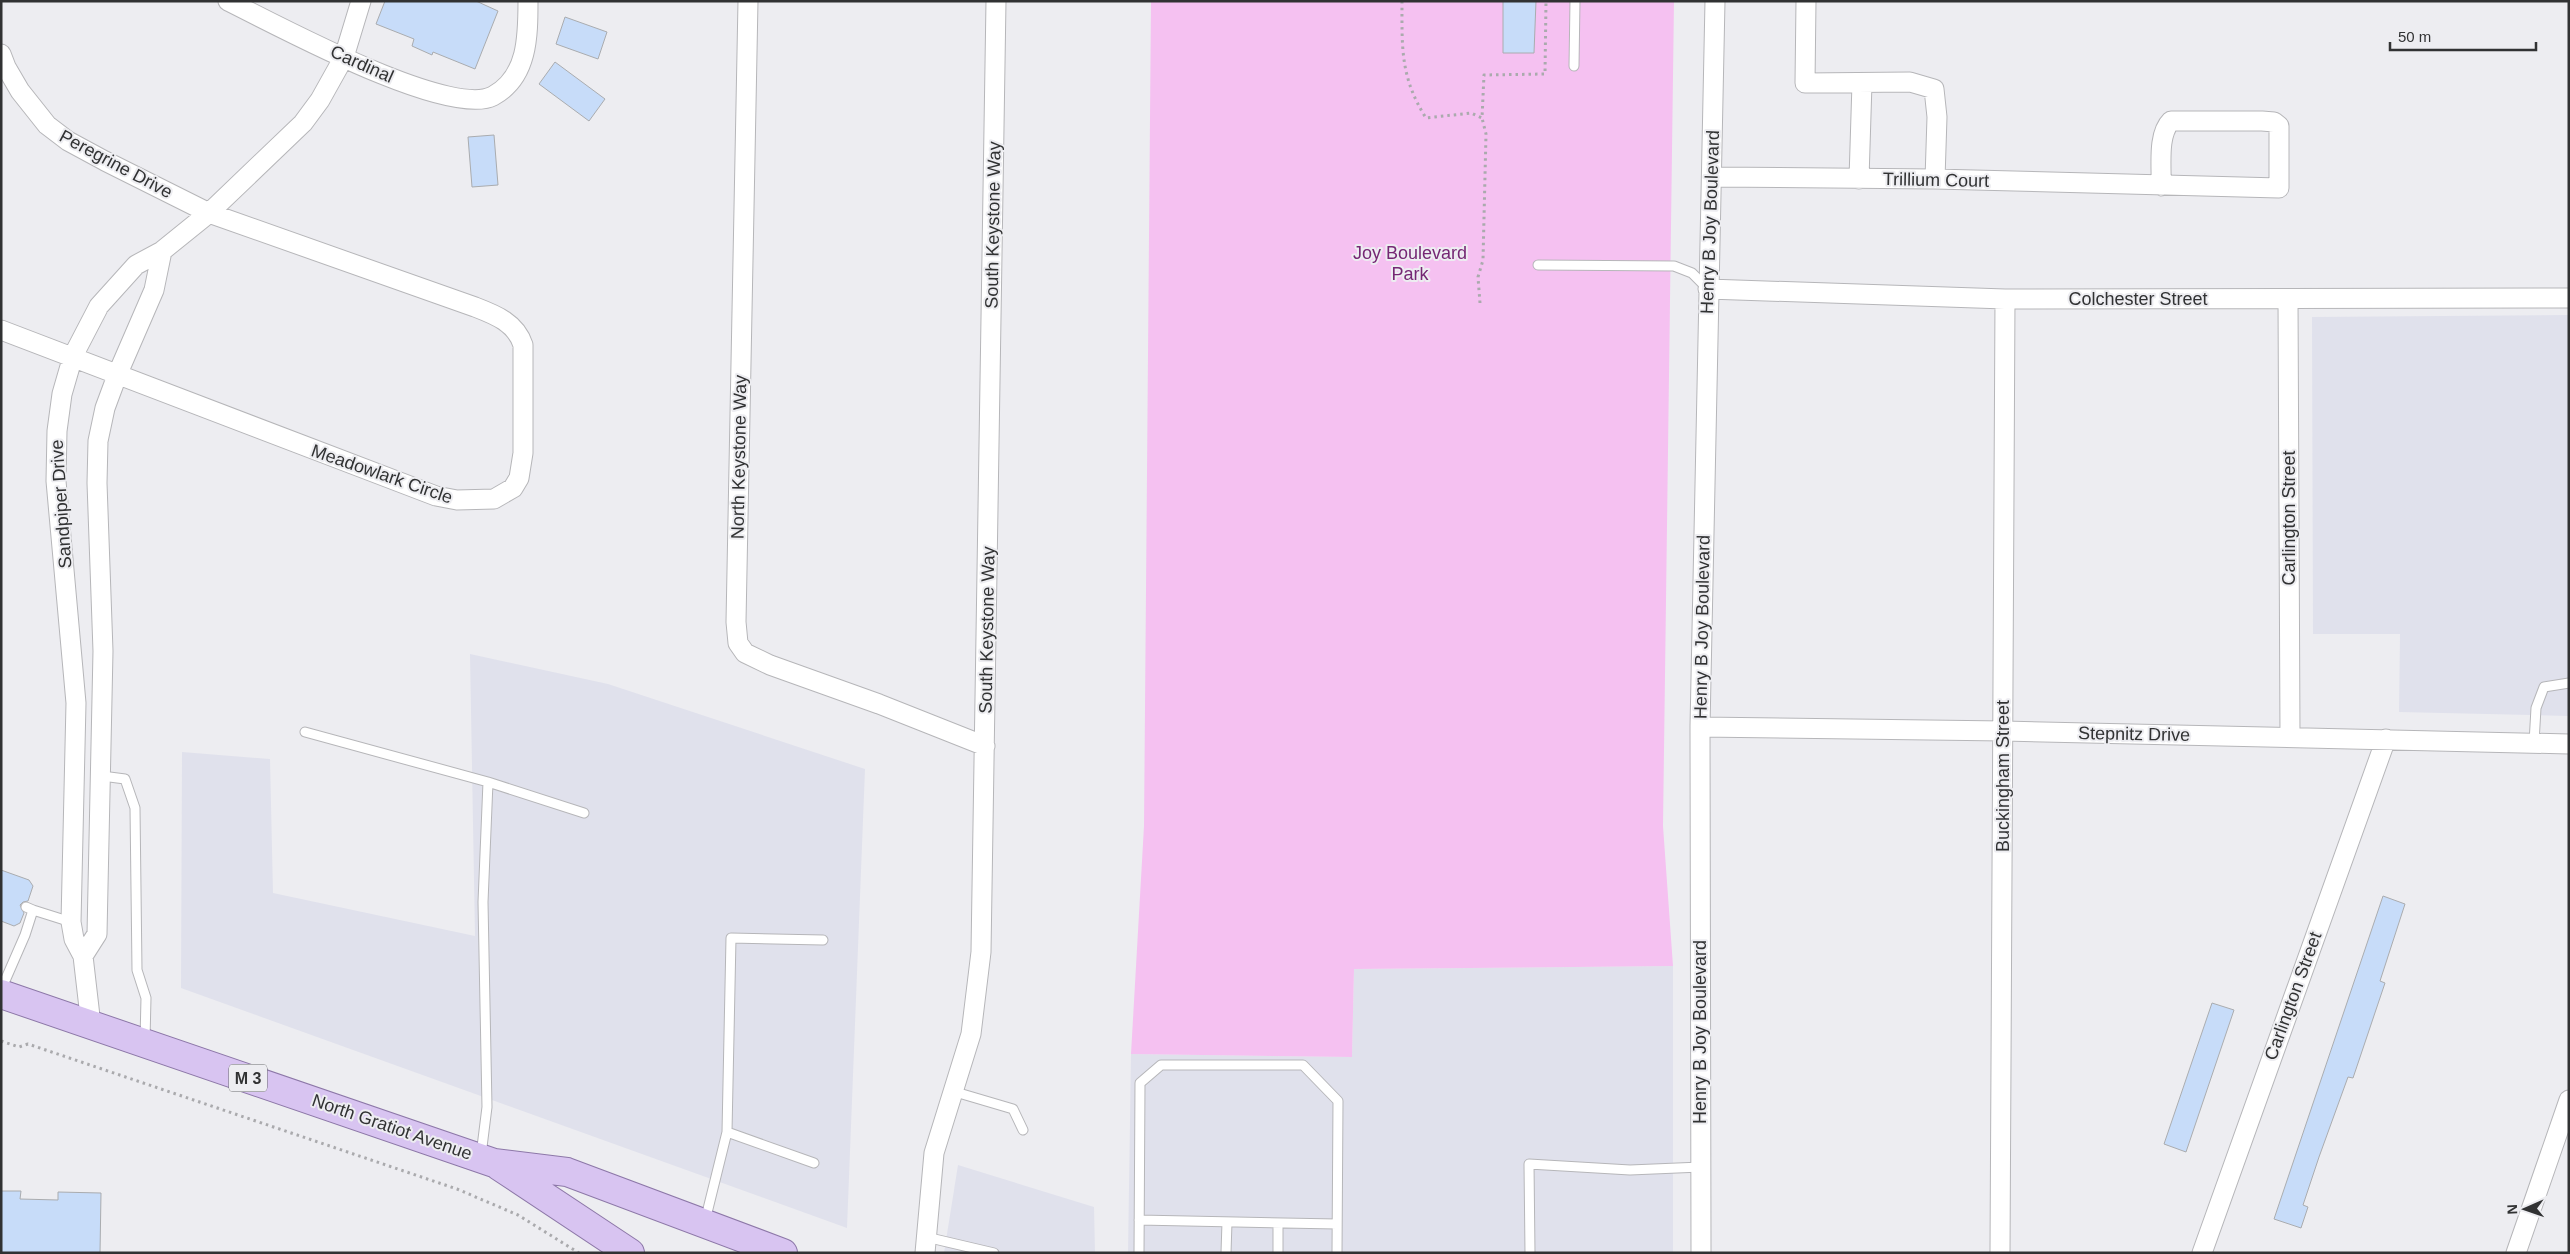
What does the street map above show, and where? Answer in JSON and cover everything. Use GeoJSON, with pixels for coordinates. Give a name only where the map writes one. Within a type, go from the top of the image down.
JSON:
{"type":"FeatureCollection","features":[{"type":"Feature","properties":{"kind":"main road","name":"North Gratiot Avenue"},"geometry":{"type":"LineString","coordinates":[[1,994],[487,1160],[567,1172],[783,1253]]}},
{"type":"Feature","properties":{"kind":"main road","name":"M 3"},"geometry":{"type":"LineString","coordinates":[[487,1160],[630,1253]]}},
{"type":"Feature","properties":{"kind":"street","name":"Cardinal"},"geometry":{"type":"LineString","coordinates":[[228,1],[344,57],[412,86],[447,97],[476,100],[491,97],[502,90],[517,73],[526,46],[528,1]]}},
{"type":"Feature","properties":{"kind":"street","name":"Sandpiper Drive"},"geometry":{"type":"LineString","coordinates":[[91,1025],[83,956],[74,939],[72,922],[76,703],[67,586],[56,481],[57,431],[62,394],[73,356],[99,306],[136,265],[162,251],[208,213],[303,124],[320,100],[344,57],[360,1]]}},
{"type":"Feature","properties":{"kind":"street","name":"North Keystone Way"},"geometry":{"type":"LineString","coordinates":[[748,1],[736,622],[738,643],[745,653],[770,665],[985,746]]}},
{"type":"Feature","properties":{"kind":"street","name":"South Keystone Way"},"geometry":{"type":"LineString","coordinates":[[926,1245],[934,1153],[971,1034],[981,952],[996,1]]}},
{"type":"Feature","properties":{"kind":"street","name":"Henry B Joy Boulevard"},"geometry":{"type":"LineString","coordinates":[[1701,1253],[1700,727],[1715,1]]}},
{"type":"Feature","properties":{"kind":"street"},"geometry":{"type":"LineString","coordinates":[[1806,1],[1805,83],[1910,82],[1934,89],[1938,117],[1935,179]]}},
{"type":"Feature","properties":{"kind":"street","name":"Peregrine Drive"},"geometry":{"type":"LineString","coordinates":[[1,54],[20,91],[37,114],[56,133],[104,161],[208,213]]}},
{"type":"Feature","properties":{"kind":"street"},"geometry":{"type":"LineString","coordinates":[[1859,179],[1862,83]]}},
{"type":"Feature","properties":{"kind":"street","name":"Trillium Court"},"geometry":{"type":"LineString","coordinates":[[1712,177],[1935,179],[2161,186],[2279,188],[2279,126],[2274,122],[2262,121],[2171,121],[2166,126],[2163,135],[2161,186]]}},
{"type":"Feature","properties":{"kind":"street","name":"Meadowlark Circle"},"geometry":{"type":"LineString","coordinates":[[1,330],[118,373],[436,496],[457,500],[494,499],[513,488],[519,478],[523,453],[524,366],[523,345],[519,333],[512,326],[475,307],[208,213]]}},
{"type":"Feature","properties":{"kind":"street","name":"Sandpiper Drive"},"geometry":{"type":"LineString","coordinates":[[83,956],[97,934],[102,776],[103,651],[99,582],[98,441],[105,408],[154,290],[162,251]]}},
{"type":"Feature","properties":{"kind":"street","name":"Colchester Street"},"geometry":{"type":"LineString","coordinates":[[1708,289],[2005,298],[2569,298]]}},
{"type":"Feature","properties":{"kind":"street","name":"Buckingham Street"},"geometry":{"type":"LineString","coordinates":[[2000,1253],[2005,298]]}},
{"type":"Feature","properties":{"kind":"street","name":"Carlington Street"},"geometry":{"type":"LineString","coordinates":[[2288,299],[2290,737]]}},
{"type":"Feature","properties":{"kind":"street","name":"Sandpiper Drive"},"geometry":{"type":"LineString","coordinates":[[67,586],[99,582]]}},
{"type":"Feature","properties":{"kind":"street","name":"Stepnitz Drive"},"geometry":{"type":"LineString","coordinates":[[1700,727],[2004,731],[2569,744]]}},
{"type":"Feature","properties":{"kind":"street","name":"Carlington Street"},"geometry":{"type":"LineString","coordinates":[[2202,1253],[2386,739]]}},
{"type":"Feature","properties":{"kind":"street"},"geometry":{"type":"LineString","coordinates":[[75,774],[102,776]]}},
{"type":"Feature","properties":{"kind":"street"},"geometry":{"type":"LineString","coordinates":[[2516,1253],[2569,1100]]}},
{"type":"Feature","properties":{"kind":"lane"},"geometry":{"type":"LineString","coordinates":[[1574,66],[1575,1]]}},
{"type":"Feature","properties":{"kind":"lane"},"geometry":{"type":"LineString","coordinates":[[1538,265],[1674,266],[1692,273],[1708,289]]}},
{"type":"Feature","properties":{"kind":"lane"},"geometry":{"type":"LineString","coordinates":[[2534,744],[2536,708],[2544,687],[2569,683]]}},
{"type":"Feature","properties":{"kind":"lane"},"geometry":{"type":"LineString","coordinates":[[306,732],[488,782],[584,813]]}},
{"type":"Feature","properties":{"kind":"lane"},"geometry":{"type":"LineString","coordinates":[[102,776],[125,779],[135,808],[137,970],[146,998],[145,1043]]}},
{"type":"Feature","properties":{"kind":"lane"},"geometry":{"type":"LineString","coordinates":[[487,1160],[483,902],[488,782]]}},
{"type":"Feature","properties":{"kind":"lane"},"geometry":{"type":"LineString","coordinates":[[1,990],[30,908],[72,922]]}},
{"type":"Feature","properties":{"kind":"lane"},"geometry":{"type":"LineString","coordinates":[[704,1223],[727,1132],[731,938],[823,940]]}},
{"type":"Feature","properties":{"kind":"lane"},"geometry":{"type":"LineString","coordinates":[[1139,1253],[1140,1083],[1161,1065],[1303,1065],[1338,1101],[1337,1253]]}},
{"type":"Feature","properties":{"kind":"lane"},"geometry":{"type":"LineString","coordinates":[[952,1091],[1013,1109],[1023,1130]]}},
{"type":"Feature","properties":{"kind":"lane"},"geometry":{"type":"LineString","coordinates":[[727,1132],[814,1163]]}},
{"type":"Feature","properties":{"kind":"lane"},"geometry":{"type":"LineString","coordinates":[[1530,1253],[1529,1164],[1630,1170],[1701,1167]]}},
{"type":"Feature","properties":{"kind":"lane"},"geometry":{"type":"LineString","coordinates":[[1139,1220],[1337,1224]]}},
{"type":"Feature","properties":{"kind":"lane"},"geometry":{"type":"LineString","coordinates":[[1226,1253],[1227,1222]]}},
{"type":"Feature","properties":{"kind":"lane"},"geometry":{"type":"LineString","coordinates":[[1278,1223],[1278,1253]]}},
{"type":"Feature","properties":{"kind":"lane"},"geometry":{"type":"LineString","coordinates":[[926,1245],[994,1253]]}},
{"type":"Feature","properties":{"kind":"path"},"geometry":{"type":"LineString","coordinates":[[1402,1],[1402,56],[1412,97],[1426,118],[1471,113],[1482,118]]}},
{"type":"Feature","properties":{"kind":"path"},"geometry":{"type":"LineString","coordinates":[[1480,303],[1478,277],[1483,260],[1486,134],[1482,118],[1484,75],[1546,74],[1546,1]]}},
{"type":"Feature","properties":{"kind":"path"},"geometry":{"type":"LineString","coordinates":[[1,1041],[19,1047],[28,1044],[457,1190],[518,1215],[579,1253]]}},
{"type":"Feature","properties":{"kind":"shaded area"},"geometry":{"type":"Polygon","coordinates":[[[2569,315],[2569,716],[2399,712],[2400,634],[2313,634],[2312,317],[2569,315]]]}},
{"type":"Feature","properties":{"kind":"shaded area"},"geometry":{"type":"Polygon","coordinates":[[[470,654],[608,684],[865,769],[847,1228],[181,988],[182,752],[270,759],[273,893],[475,936],[470,654]]]}},
{"type":"Feature","properties":{"kind":"shaded area"},"geometry":{"type":"Polygon","coordinates":[[[1673,966],[1673,1253],[1128,1253],[1131,1054],[1352,1057],[1354,969],[1673,966]]]}},
{"type":"Feature","properties":{"kind":"shaded area"},"geometry":{"type":"Polygon","coordinates":[[[958,1165],[1094,1207],[1095,1253],[944,1253],[958,1165]]]}},
{"type":"Feature","properties":{"kind":"green space","name":"Joy Boulevard Park"},"geometry":{"type":"Polygon","coordinates":[[[1151,1],[1674,1],[1663,826],[1673,966],[1354,969],[1352,1057],[1131,1054],[1144,826],[1151,1]]]}},
{"type":"Feature","properties":{"kind":"building"},"geometry":{"type":"Polygon","coordinates":[[[385,1],[476,1],[498,11],[475,69],[433,52],[432,55],[412,46],[414,39],[376,24],[385,1]]]}},
{"type":"Feature","properties":{"kind":"building"},"geometry":{"type":"Polygon","coordinates":[[[1503,1],[1536,1],[1534,53],[1503,53],[1503,1]]]}},
{"type":"Feature","properties":{"kind":"building"},"geometry":{"type":"Polygon","coordinates":[[[565,17],[607,32],[598,59],[556,44],[565,17]]]}},
{"type":"Feature","properties":{"kind":"building"},"geometry":{"type":"Polygon","coordinates":[[[555,62],[605,99],[589,121],[539,84],[555,62]]]}},
{"type":"Feature","properties":{"kind":"building"},"geometry":{"type":"Polygon","coordinates":[[[494,135],[498,185],[472,187],[468,137],[494,135]]]}},
{"type":"Feature","properties":{"kind":"building"},"geometry":{"type":"Polygon","coordinates":[[[1,870],[29,880],[33,886],[28,901],[20,905],[24,913],[20,923],[14,926],[1,921],[1,870]]]}},
{"type":"Feature","properties":{"kind":"building"},"geometry":{"type":"Polygon","coordinates":[[[2383,896],[2405,904],[2380,981],[2385,983],[2353,1078],[2348,1077],[2303,1205],[2308,1207],[2301,1228],[2274,1219],[2383,896]]]}},
{"type":"Feature","properties":{"kind":"building"},"geometry":{"type":"Polygon","coordinates":[[[2212,1003],[2234,1010],[2186,1152],[2164,1144],[2212,1003]]]}},
{"type":"Feature","properties":{"kind":"building"},"geometry":{"type":"Polygon","coordinates":[[[1,1191],[21,1191],[20,1199],[58,1200],[58,1192],[101,1193],[100,1253],[1,1253],[1,1191]]]}}]}
